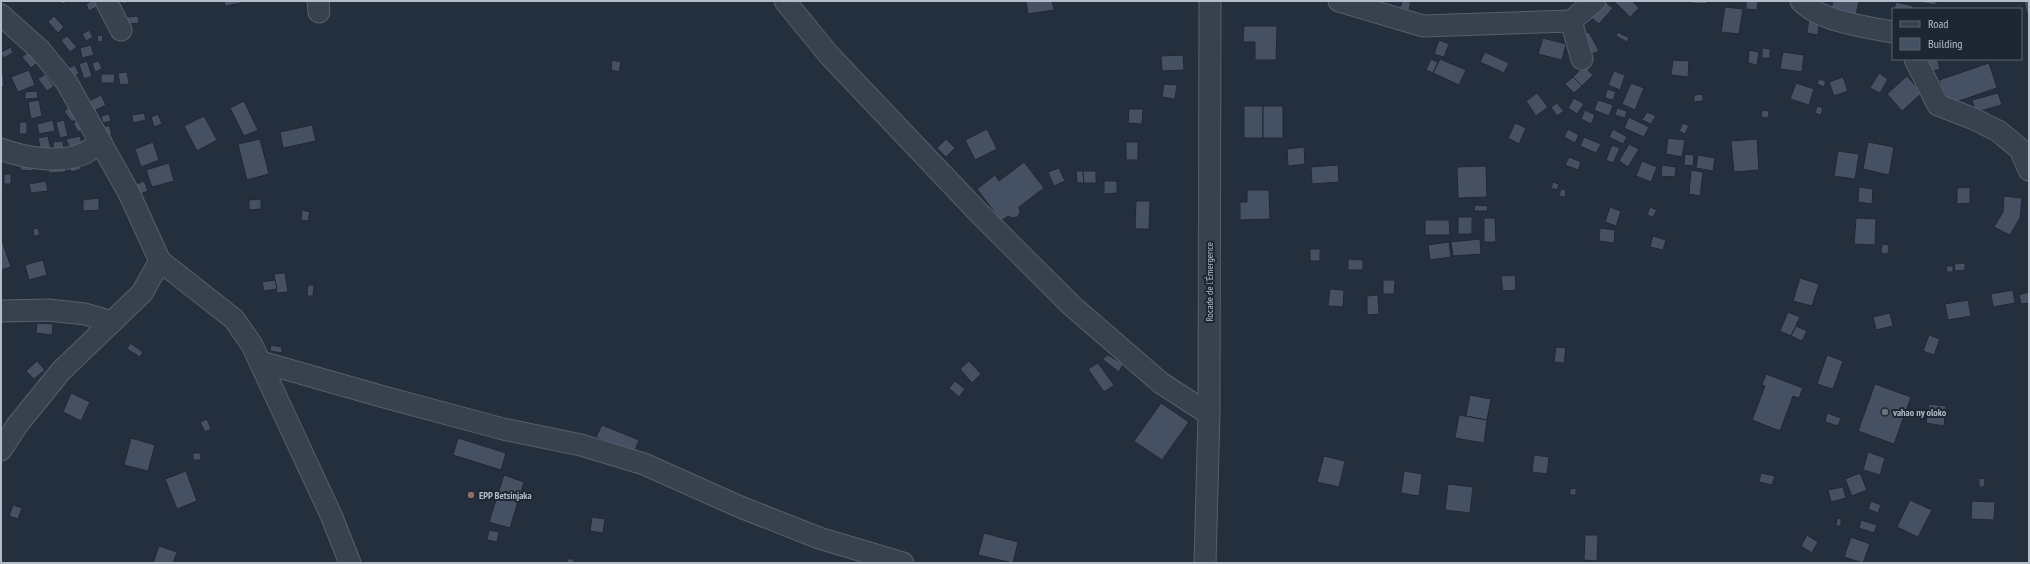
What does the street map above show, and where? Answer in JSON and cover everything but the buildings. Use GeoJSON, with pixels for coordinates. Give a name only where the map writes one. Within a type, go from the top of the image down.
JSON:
{"type":"FeatureCollection","features":[{"type":"Feature","properties":{"kind":"street"},"geometry":{"type":"LineString","coordinates":[[106,1],[121,30]]}},
{"type":"Feature","properties":{"kind":"street"},"geometry":{"type":"LineString","coordinates":[[785,1],[829,55],[979,213],[1071,305],[1161,383],[1209,414]]}},
{"type":"Feature","properties":{"kind":"street","name":"Rocade de l'Émergence"},"geometry":{"type":"LineString","coordinates":[[1205,563],[1209,414],[1210,1]]}},
{"type":"Feature","properties":{"kind":"street"},"geometry":{"type":"LineString","coordinates":[[1340,1],[1423,26],[1571,21],[1595,1]]}},
{"type":"Feature","properties":{"kind":"street"},"geometry":{"type":"LineString","coordinates":[[1801,1],[1816,13],[1869,28],[1892,32]]}},
{"type":"Feature","properties":{"kind":"street"},"geometry":{"type":"LineString","coordinates":[[1,15],[40,50],[67,83],[129,193],[160,261],[234,319],[252,344],[331,515],[350,563]]}},
{"type":"Feature","properties":{"kind":"street"},"geometry":{"type":"LineString","coordinates":[[1571,21],[1582,59]]}},
{"type":"Feature","properties":{"kind":"street"},"geometry":{"type":"LineString","coordinates":[[1916,60],[1938,105],[1974,119],[1998,131],[2020,149],[2029,170]]}},
{"type":"Feature","properties":{"kind":"street"},"geometry":{"type":"LineString","coordinates":[[1,149],[15,155],[51,160],[84,154],[101,142]]}},
{"type":"Feature","properties":{"kind":"street"},"geometry":{"type":"LineString","coordinates":[[1,450],[18,424],[61,371],[142,292],[160,261]]}},
{"type":"Feature","properties":{"kind":"street"},"geometry":{"type":"LineString","coordinates":[[1,311],[49,310],[85,314],[112,322]]}},
{"type":"Feature","properties":{"kind":"street"},"geometry":{"type":"LineString","coordinates":[[261,362],[503,429],[581,445],[644,464],[738,506],[819,538],[903,563]]}},
{"type":"Feature","properties":{"kind":"place","name":"vahao ny oloko"},"geometry":{"type":"Point","coordinates":[1885,412]}},
{"type":"Feature","properties":{"kind":"place","name":"EPP Betsinjaka"},"geometry":{"type":"Point","coordinates":[471,495]}}]}
